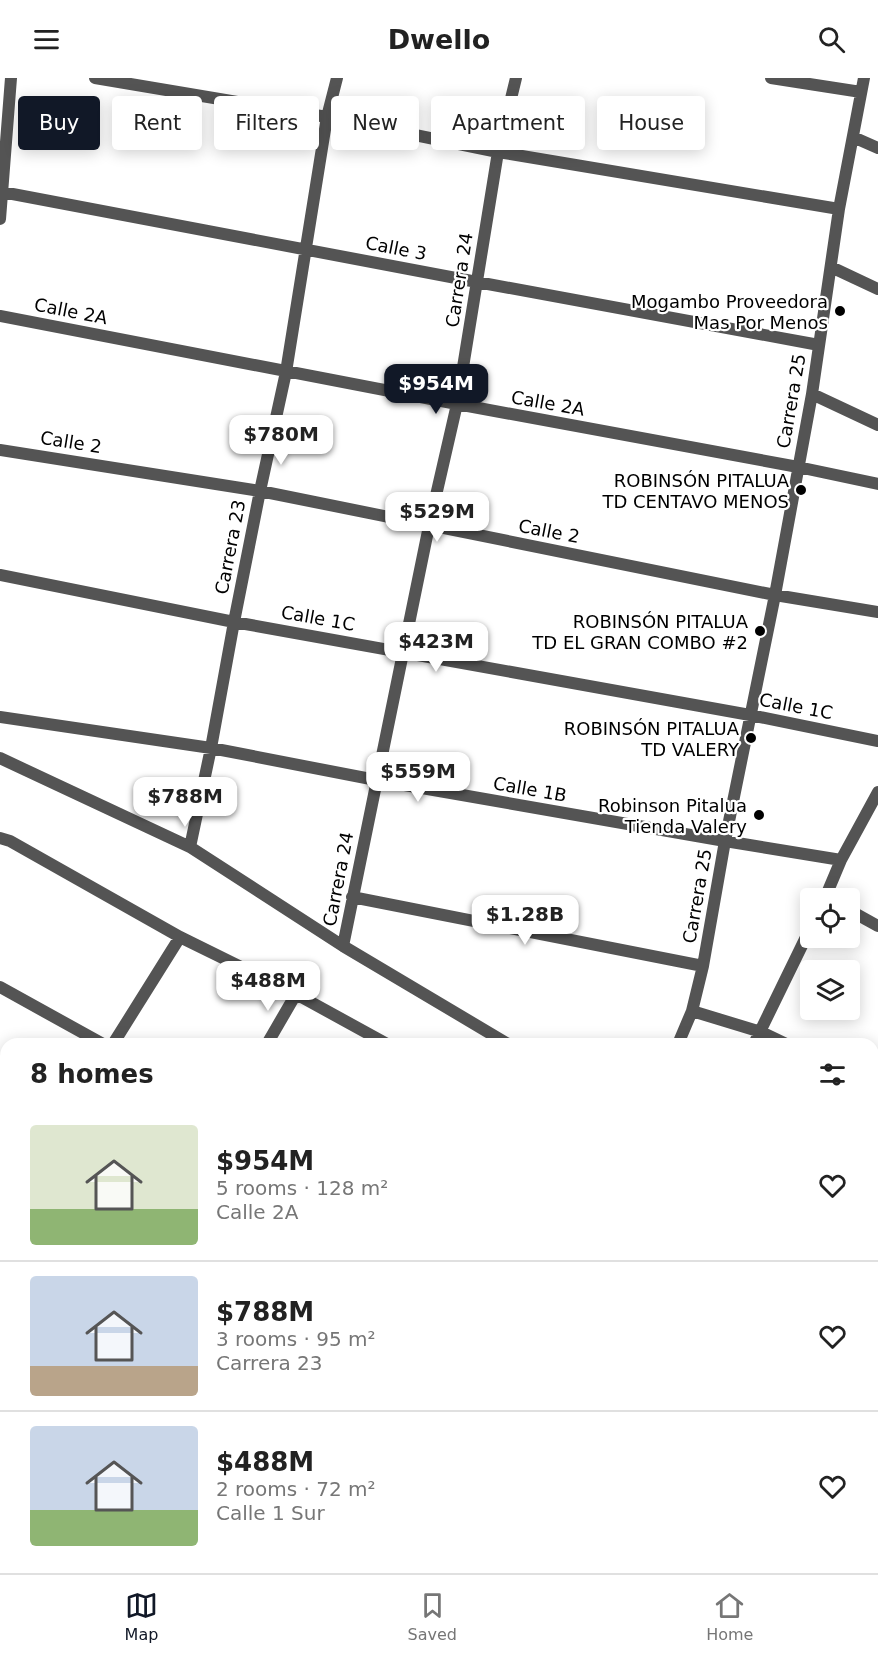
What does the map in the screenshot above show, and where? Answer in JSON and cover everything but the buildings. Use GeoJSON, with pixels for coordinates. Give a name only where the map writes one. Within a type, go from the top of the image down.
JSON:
{"type":"FeatureCollection","features":[{"type":"Feature","properties":{"kind":"street"},"geometry":{"type":"LineString","coordinates":[[0,219],[11,78]]}},
{"type":"Feature","properties":{"kind":"street"},"geometry":{"type":"LineString","coordinates":[[95,78],[327,117],[498,153],[839,209]]}},
{"type":"Feature","properties":{"kind":"street","name":"Carrera 23"},"geometry":{"type":"LineString","coordinates":[[190,847],[260,491],[286,372],[327,117],[337,78]]}},
{"type":"Feature","properties":{"kind":"street","name":"Carrera 24"},"geometry":{"type":"LineString","coordinates":[[343,946],[429,526],[457,404],[498,153],[516,78]]}},
{"type":"Feature","properties":{"kind":"street"},"geometry":{"type":"LineString","coordinates":[[771,78],[861,92]]}},
{"type":"Feature","properties":{"kind":"street","name":"Carrera 25"},"geometry":{"type":"LineString","coordinates":[[681,1038],[692,1011],[703,966],[725,841],[774,595],[812,394],[839,209],[864,78]]}},
{"type":"Feature","properties":{"kind":"street"},"geometry":{"type":"LineString","coordinates":[[853,137],[878,148]]}},
{"type":"Feature","properties":{"kind":"street","name":"Calle 3"},"geometry":{"type":"LineString","coordinates":[[2,192],[819,345]]}},
{"type":"Feature","properties":{"kind":"street"},"geometry":{"type":"LineString","coordinates":[[831,267],[878,289]]}},
{"type":"Feature","properties":{"kind":"street","name":"Calle 2A"},"geometry":{"type":"LineString","coordinates":[[0,316],[878,484]]}},
{"type":"Feature","properties":{"kind":"street"},"geometry":{"type":"LineString","coordinates":[[812,394],[878,425]]}},
{"type":"Feature","properties":{"kind":"street","name":"Calle 2"},"geometry":{"type":"LineString","coordinates":[[0,450],[260,491],[774,595],[878,612]]}},
{"type":"Feature","properties":{"kind":"street","name":"Calle 1C"},"geometry":{"type":"LineString","coordinates":[[0,575],[234,622],[750,715],[878,741]]}},
{"type":"Feature","properties":{"kind":"street","name":"Calle 1B"},"geometry":{"type":"LineString","coordinates":[[0,717],[211,748],[376,780],[841,860]]}},
{"type":"Feature","properties":{"kind":"street"},"geometry":{"type":"LineString","coordinates":[[0,758],[190,847],[343,946],[498,1038]]}},
{"type":"Feature","properties":{"kind":"street"},"geometry":{"type":"LineString","coordinates":[[830,888],[841,860],[877,798]]}},
{"type":"Feature","properties":{"kind":"street"},"geometry":{"type":"LineString","coordinates":[[0,838],[10,841],[180,937],[296,994],[376,1038]]}},
{"type":"Feature","properties":{"kind":"street"},"geometry":{"type":"LineString","coordinates":[[352,897],[703,966]]}},
{"type":"Feature","properties":{"kind":"street"},"geometry":{"type":"LineString","coordinates":[[860,916],[878,926]]}},
{"type":"Feature","properties":{"kind":"street"},"geometry":{"type":"LineString","coordinates":[[117,1038],[180,937]]}},
{"type":"Feature","properties":{"kind":"street"},"geometry":{"type":"LineString","coordinates":[[758,1038],[801,948]]}},
{"type":"Feature","properties":{"kind":"street"},"geometry":{"type":"LineString","coordinates":[[0,987],[92,1038]]}},
{"type":"Feature","properties":{"kind":"street"},"geometry":{"type":"LineString","coordinates":[[270,1038],[296,994]]}},
{"type":"Feature","properties":{"kind":"street"},"geometry":{"type":"LineString","coordinates":[[692,1011],[774,1038]]}},
{"type":"Feature","properties":{"kind":"place","name":"Mogambo Proveedora Mas Por Menos"},"geometry":{"type":"Point","coordinates":[840,311]}},
{"type":"Feature","properties":{"kind":"place","name":"ROBINSÓN PITALUA TD CENTAVO MENOS"},"geometry":{"type":"Point","coordinates":[801,490]}},
{"type":"Feature","properties":{"kind":"place","name":"ROBINSÓN PITALUA TD EL GRAN COMBO #2"},"geometry":{"type":"Point","coordinates":[760,631]}},
{"type":"Feature","properties":{"kind":"place","name":"ROBINSÓN PITALUA TD VALERY"},"geometry":{"type":"Point","coordinates":[751,738]}},
{"type":"Feature","properties":{"kind":"place","name":"Robinson Pitalua Tienda Valery"},"geometry":{"type":"Point","coordinates":[759,815]}}]}
